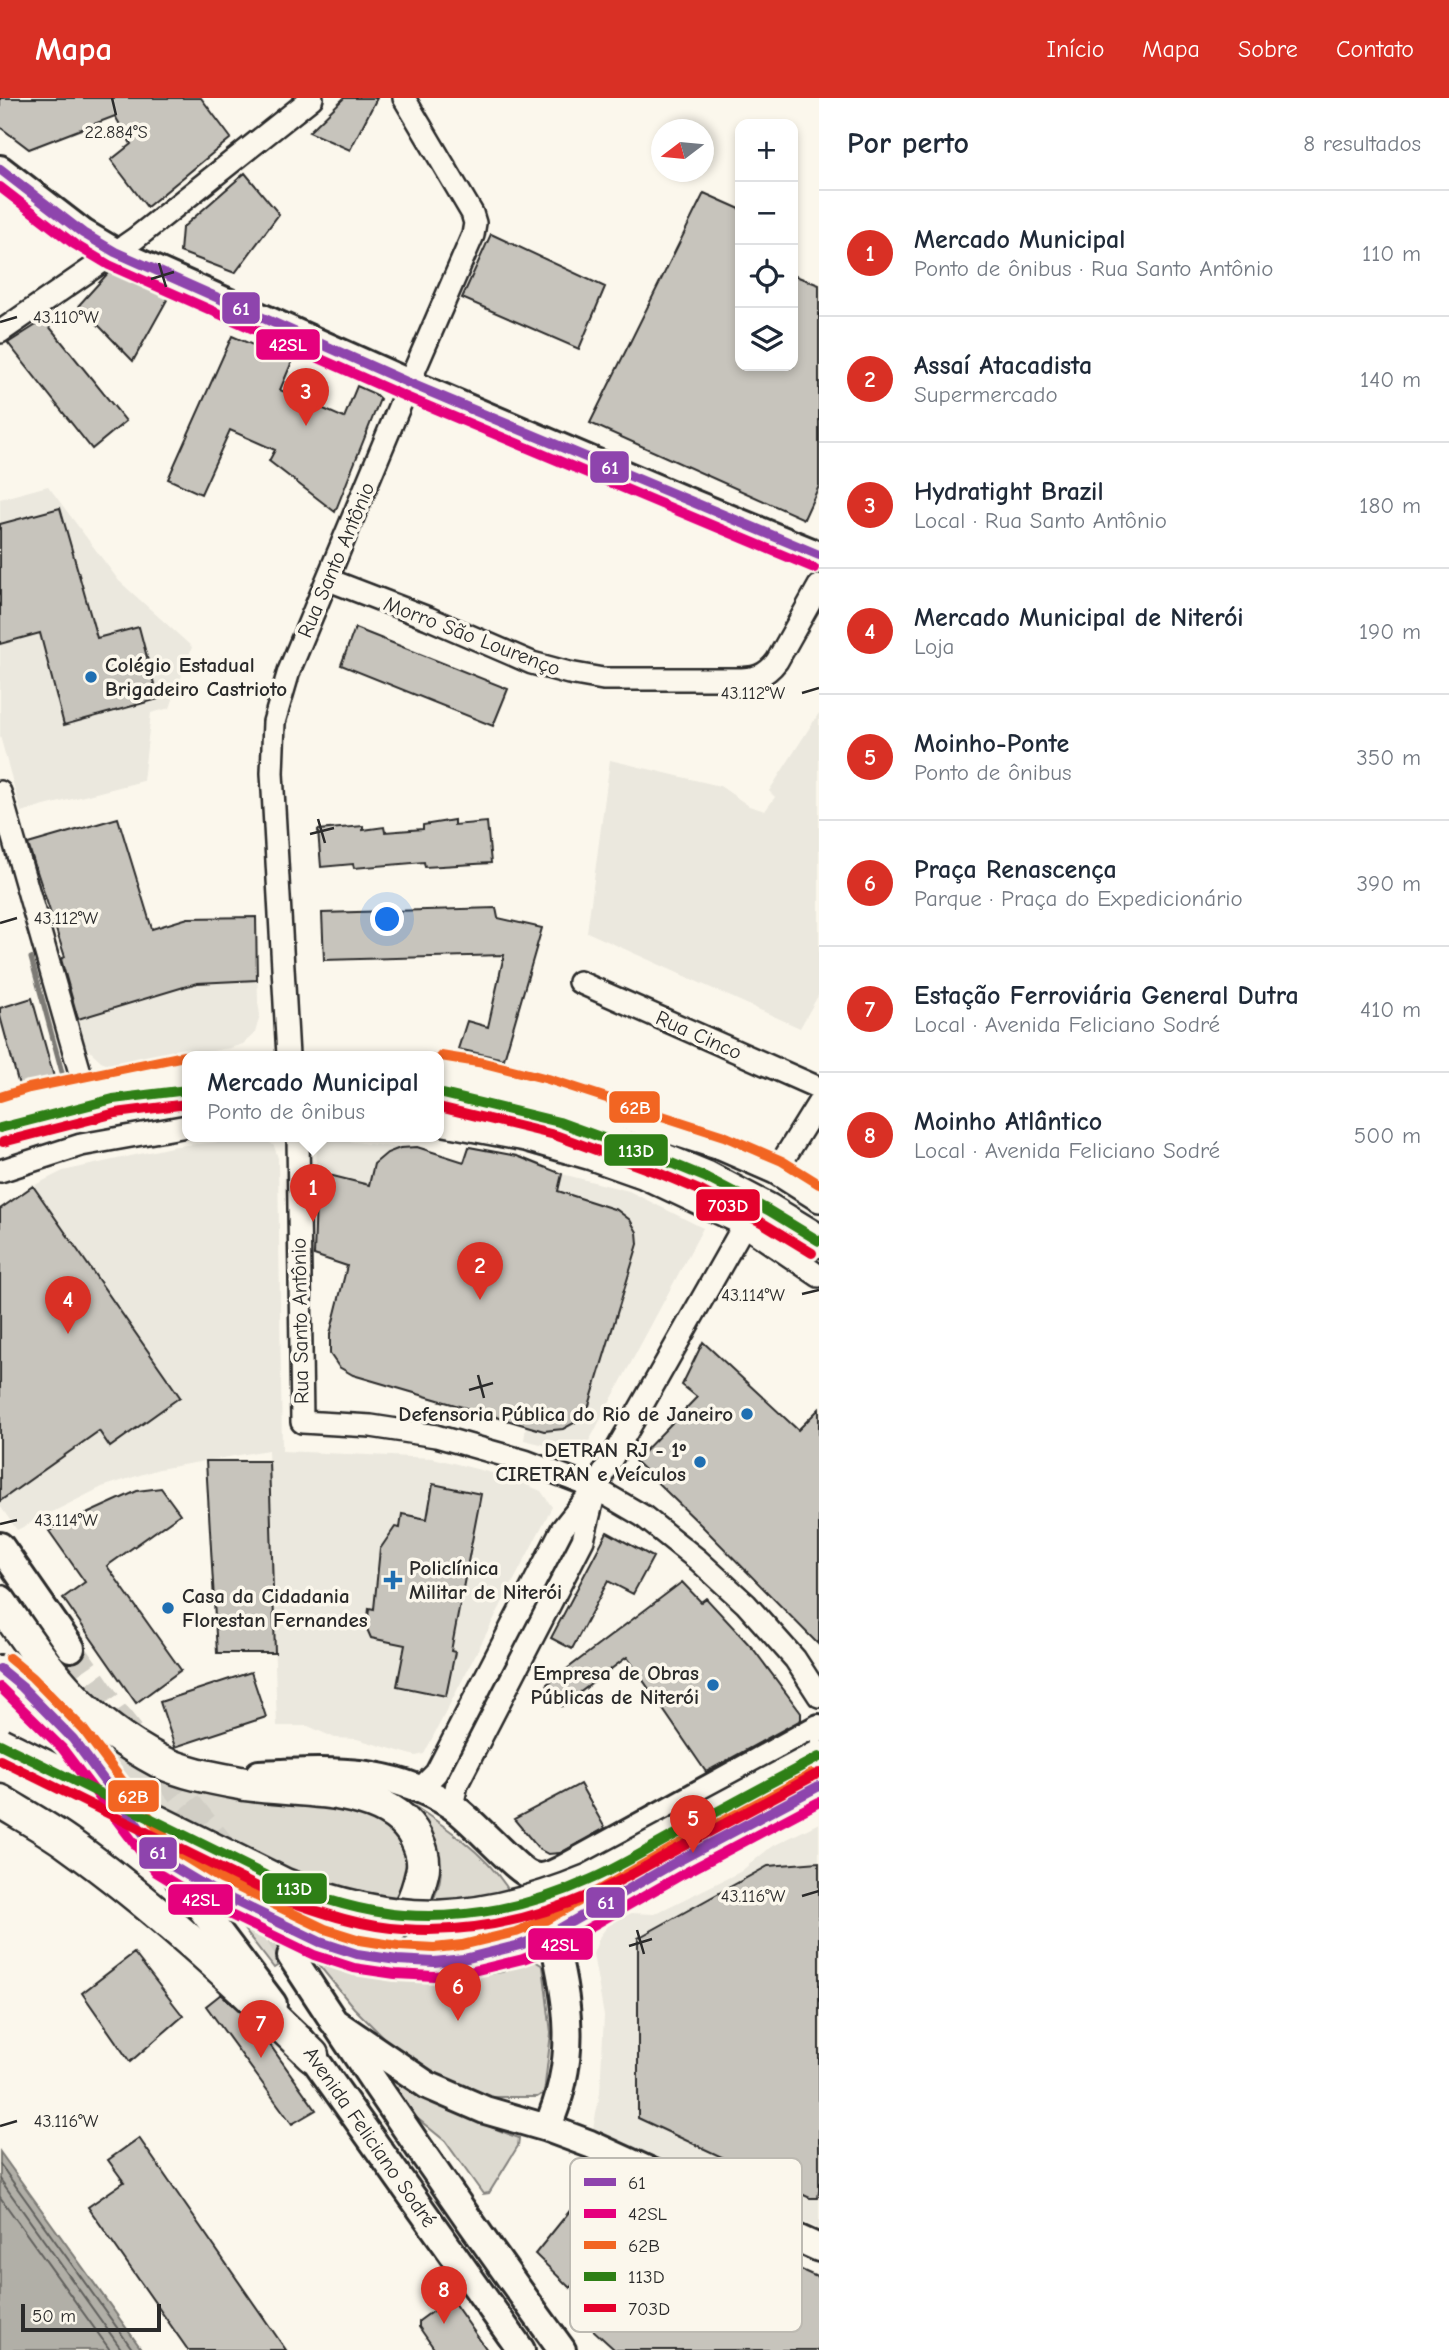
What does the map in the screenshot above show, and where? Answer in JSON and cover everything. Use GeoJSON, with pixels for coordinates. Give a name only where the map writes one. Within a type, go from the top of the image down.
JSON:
{"type":"FeatureCollection","features":[{"type":"Feature","properties":{"kind":"highway"},"geometry":{"type":"LineString","coordinates":[[0,1128],[113,1098],[182,1091]]}},
{"type":"Feature","properties":{"kind":"highway"},"geometry":{"type":"LineString","coordinates":[[444,1094],[559,1122],[666,1161],[716,1182],[819,1241]]}},
{"type":"Feature","properties":{"kind":"highway"},"geometry":{"type":"LineString","coordinates":[[0,1602],[64,1689],[94,1720],[159,1760],[176,1768],[211,1777],[242,1783],[334,1792],[371,1802],[398,1816],[412,1831],[421,1848],[424,1868],[410,1910],[397,1925],[383,1931],[365,1932],[321,1921],[278,1920]]}},
{"type":"Feature","properties":{"kind":"highway"},"geometry":{"type":"LineString","coordinates":[[0,1744],[285,1885],[324,1900],[369,1912],[419,1918],[460,1917],[504,1910],[552,1896],[590,1880],[819,1757]]}},
{"type":"Feature","properties":{"kind":"highway"},"geometry":{"type":"LineString","coordinates":[[0,1801],[67,1843],[149,1905],[240,1984],[312,2056]]}},
{"type":"Feature","properties":{"kind":"main road"},"geometry":{"type":"LineString","coordinates":[[0,169],[83,233],[115,251],[409,383],[819,555]]}},
{"type":"Feature","properties":{"kind":"main road"},"geometry":{"type":"LineString","coordinates":[[0,1546],[71,1648]]}},
{"type":"Feature","properties":{"kind":"main road","name":"Avenida Feliciano Sodré"},"geometry":{"type":"LineString","coordinates":[[0,1669],[22,1687],[74,1740],[312,2056],[521,2350]]}},
{"type":"Feature","properties":{"kind":"main road"},"geometry":{"type":"LineString","coordinates":[[211,1777],[299,1772],[375,1774],[421,1788],[452,1806],[470,1819],[519,1868],[529,1875],[542,1877],[819,1728]]}},
{"type":"Feature","properties":{"kind":"main road"},"geometry":{"type":"LineString","coordinates":[[164,1861],[214,1891],[320,1942],[357,1954],[434,1962],[488,1954],[552,1933],[676,1862],[819,1786]]}},
{"type":"Feature","properties":{"kind":"main road"},"geometry":{"type":"LineString","coordinates":[[653,1819],[643,1833],[644,1848],[650,1855],[676,1862]]}},
{"type":"Feature","properties":{"kind":"main road"},"geometry":{"type":"LineString","coordinates":[[547,2128],[558,2104],[566,2073],[569,2032],[567,2001],[552,1933]]}},
{"type":"Feature","properties":{"kind":"main road"},"geometry":{"type":"LineString","coordinates":[[291,1956],[477,2233],[562,2350]]}},
{"type":"Feature","properties":{"kind":"main road"},"geometry":{"type":"LineString","coordinates":[[333,2021],[427,2085],[485,2110],[547,2128],[621,2158]]}},
{"type":"Feature","properties":{"kind":"main road"},"geometry":{"type":"LineString","coordinates":[[802,2240],[819,2248]]}},
{"type":"Feature","properties":{"kind":"street"},"geometry":{"type":"LineString","coordinates":[[0,332],[136,238],[312,98]]}},
{"type":"Feature","properties":{"kind":"street","name":"Rua Santo Antônio"},"geometry":{"type":"LineString","coordinates":[[288,1051],[272,773],[272,738],[280,699],[289,671],[409,383],[469,247],[475,223],[464,197],[404,98]]}},
{"type":"Feature","properties":{"kind":"street","name":"Morro São Lourenço"},"geometry":{"type":"LineString","coordinates":[[329,580],[428,618],[532,663],[603,679],[735,679],[755,678],[769,673],[819,586]]}},
{"type":"Feature","properties":{"kind":"street"},"geometry":{"type":"LineString","coordinates":[[0,792],[85,1090]]}},
{"type":"Feature","properties":{"kind":"street","name":"Rua Cinco"},"geometry":{"type":"LineString","coordinates":[[579,982],[819,1088]]}},
{"type":"Feature","properties":{"kind":"street"},"geometry":{"type":"LineString","coordinates":[[0,1112],[85,1090],[182,1071]]}},
{"type":"Feature","properties":{"kind":"street"},"geometry":{"type":"LineString","coordinates":[[444,1071],[481,1077],[557,1097],[720,1149],[775,1173],[819,1201]]}},
{"type":"Feature","properties":{"kind":"street"},"geometry":{"type":"LineString","coordinates":[[775,1173],[819,1102]]}},
{"type":"Feature","properties":{"kind":"street"},"geometry":{"type":"LineString","coordinates":[[444,1125],[525,1140],[642,1177],[744,1225],[819,1276]]}},
{"type":"Feature","properties":{"kind":"street"},"geometry":{"type":"LineString","coordinates":[[0,1171],[81,1145],[182,1127]]}},
{"type":"Feature","properties":{"kind":"street","name":"Rua Santo Antônio"},"geometry":{"type":"LineString","coordinates":[[298,1142],[302,1422],[372,1426],[436,1436],[526,1461],[596,1488]]}},
{"type":"Feature","properties":{"kind":"street"},"geometry":{"type":"LineString","coordinates":[[421,1788],[436,1773],[562,1529],[596,1488],[744,1225]]}},
{"type":"Feature","properties":{"kind":"street"},"geometry":{"type":"LineString","coordinates":[[596,1488],[643,1516],[698,1560],[746,1604],[795,1659],[819,1696]]}},
{"type":"Feature","properties":{"kind":"street"},"geometry":{"type":"LineString","coordinates":[[452,1806],[457,1784],[583,1540],[596,1488]]}},
{"type":"Feature","properties":{"kind":"shaded area","name":"Colégio Estadual Brigadeiro Castrioto"},"geometry":{"type":"Polygon","coordinates":[[[48,486],[119,581],[192,647],[170,708],[151,713],[143,781],[21,812],[0,736],[0,499],[48,486]]]}},
{"type":"Feature","properties":{"kind":"shaded area"},"geometry":{"type":"Polygon","coordinates":[[[819,713],[819,994],[800,1028],[587,932],[610,760],[720,786],[749,806],[765,811],[775,797],[769,791],[819,713]]]}},
{"type":"Feature","properties":{"kind":"shaded area"},"geometry":{"type":"Polygon","coordinates":[[[256,917],[260,1015],[255,1033],[243,1044],[230,1048],[182,1051],[182,1056],[115,1067],[101,1061],[88,1049],[81,1037],[59,960],[188,918],[256,917]]]}},
{"type":"Feature","properties":{"kind":"shaded area"},"geometry":{"type":"Polygon","coordinates":[[[219,1142],[269,1142],[274,1146],[278,1158],[282,1451],[433,1458],[508,1477],[541,1491],[552,1507],[424,1754],[416,1756],[357,1739],[335,1738],[308,1726],[277,1726],[268,1450],[159,1469],[102,1487],[17,1530],[0,1506],[0,1209],[33,1186],[63,1171],[176,1146],[219,1142]]]}},
{"type":"Feature","properties":{"kind":"shaded area"},"geometry":{"type":"Polygon","coordinates":[[[317,1142],[417,1147],[464,1162],[517,1156],[562,1174],[629,1191],[703,1228],[580,1458],[553,1447],[524,1440],[526,1426],[353,1375],[339,1367],[330,1354],[330,1334],[347,1266],[314,1255],[317,1142]]]}},
{"type":"Feature","properties":{"kind":"shaded area"},"geometry":{"type":"Polygon","coordinates":[[[98,1741],[149,1774],[186,1786],[375,1813],[412,1852],[400,1898],[351,1914],[334,1916],[269,1895],[238,1881],[211,1863],[163,1819],[98,1741]]]}},
{"type":"Feature","properties":{"kind":"shaded area"},"geometry":{"type":"Polygon","coordinates":[[[411,1804],[450,1831],[486,1862],[506,1886],[519,1916],[431,1905],[439,1882],[440,1859],[429,1830],[411,1804]]]}},
{"type":"Feature","properties":{"kind":"shaded area"},"geometry":{"type":"Polygon","coordinates":[[[819,1823],[819,2229],[802,2221],[802,2158],[659,2158],[593,2129],[600,2093],[604,2016],[593,1954],[600,1936],[610,1923],[631,1913],[654,1914],[740,1872],[771,1847],[819,1823]]]}},
{"type":"Feature","properties":{"kind":"shaded area"},"geometry":{"type":"Polygon","coordinates":[[[236,1919],[306,1944],[352,1968],[405,1979],[470,1977],[502,1972],[533,1960],[543,1966],[551,2033],[544,2093],[537,2097],[486,2097],[433,2072],[387,2041],[354,2008],[305,1948],[274,1968],[236,1919]]]}},
{"type":"Feature","properties":{"kind":"shaded area"},"geometry":{"type":"Polygon","coordinates":[[[387,2072],[451,2109],[519,2138],[518,2146],[489,2193],[483,2194],[445,2141],[412,2114],[383,2076],[387,2072]]]}},
{"type":"Feature","properties":{"kind":"water"},"geometry":{"type":"Polygon","coordinates":[[[0,2152],[142,2350],[0,2350],[0,2152]]]}},
{"type":"Feature","properties":{"kind":"building"},"geometry":{"type":"Polygon","coordinates":[[[0,98],[201,98],[231,138],[147,207],[111,160],[131,144],[115,116],[29,149],[0,127],[0,98]]]}},
{"type":"Feature","properties":{"kind":"building"},"geometry":{"type":"Polygon","coordinates":[[[344,98],[377,98],[350,150],[309,132],[344,98]]]}},
{"type":"Feature","properties":{"kind":"building"},"geometry":{"type":"Polygon","coordinates":[[[245,173],[279,214],[235,273],[180,252],[182,228],[245,173]]]}},
{"type":"Feature","properties":{"kind":"building"},"geometry":{"type":"Polygon","coordinates":[[[704,193],[735,207],[735,371],[798,371],[798,277],[819,285],[819,486],[804,519],[590,423],[704,193]]]}},
{"type":"Feature","properties":{"kind":"building"},"geometry":{"type":"Polygon","coordinates":[[[491,234],[605,287],[579,349],[462,298],[491,234]]]}},
{"type":"Feature","properties":{"kind":"building"},"geometry":{"type":"Polygon","coordinates":[[[109,272],[168,298],[133,361],[79,305],[109,272]]]}},
{"type":"Feature","properties":{"kind":"building"},"geometry":{"type":"Polygon","coordinates":[[[44,320],[126,421],[92,449],[8,343],[44,320]]]}},
{"type":"Feature","properties":{"kind":"building"},"geometry":{"type":"Polygon","coordinates":[[[232,336],[274,354],[276,349],[294,357],[280,390],[344,418],[357,386],[380,399],[335,512],[269,461],[275,450],[230,430],[201,494],[168,479],[232,336]]]}},
{"type":"Feature","properties":{"kind":"building"},"geometry":{"type":"Polygon","coordinates":[[[60,508],[97,638],[139,627],[158,699],[64,725],[40,633],[0,644],[0,524],[60,508]]]}},
{"type":"Feature","properties":{"kind":"building"},"geometry":{"type":"Polygon","coordinates":[[[355,628],[508,689],[493,726],[341,665],[355,628]]]}},
{"type":"Feature","properties":{"kind":"building"},"geometry":{"type":"Polygon","coordinates":[[[118,818],[152,929],[188,918],[256,917],[257,980],[197,983],[78,1019],[61,959],[65,957],[28,844],[118,818]]]}},
{"type":"Feature","properties":{"kind":"building"},"geometry":{"type":"Polygon","coordinates":[[[454,820],[454,825],[487,822],[491,863],[425,867],[424,862],[354,868],[353,864],[321,867],[318,830],[363,826],[363,830],[384,827],[385,832],[423,829],[423,825],[454,820]]]}},
{"type":"Feature","properties":{"kind":"building"},"geometry":{"type":"Polygon","coordinates":[[[496,908],[498,918],[542,928],[504,1059],[458,1049],[467,1021],[488,1027],[504,955],[324,960],[322,913],[496,908]]]}},
{"type":"Feature","properties":{"kind":"building"},"geometry":{"type":"Polygon","coordinates":[[[32,998],[54,1077],[20,1089],[0,1008],[32,998]]]}},
{"type":"Feature","properties":{"kind":"building"},"geometry":{"type":"Polygon","coordinates":[[[417,1147],[464,1162],[469,1147],[517,1156],[562,1174],[558,1191],[617,1210],[630,1220],[637,1232],[638,1244],[588,1409],[576,1422],[563,1429],[544,1431],[353,1375],[339,1367],[330,1354],[330,1334],[347,1266],[314,1255],[317,1172],[369,1185],[374,1164],[387,1153],[400,1148],[417,1147]]]}},
{"type":"Feature","properties":{"kind":"building"},"geometry":{"type":"Polygon","coordinates":[[[33,1186],[180,1397],[110,1447],[99,1431],[0,1501],[0,1209],[33,1186]]]}},
{"type":"Feature","properties":{"kind":"building"},"geometry":{"type":"Polygon","coordinates":[[[703,1342],[798,1430],[819,1409],[819,1645],[635,1461],[697,1397],[682,1385],[703,1342]]]}},
{"type":"Feature","properties":{"kind":"building"},"geometry":{"type":"Polygon","coordinates":[[[206,1461],[269,1461],[275,1653],[217,1653],[206,1461]]]}},
{"type":"Feature","properties":{"kind":"building"},"geometry":{"type":"Polygon","coordinates":[[[433,1484],[481,1494],[451,1651],[455,1652],[446,1696],[397,1686],[405,1645],[371,1638],[367,1629],[369,1608],[374,1609],[380,1549],[395,1527],[400,1528],[402,1514],[427,1519],[433,1484]]]}},
{"type":"Feature","properties":{"kind":"building"},"geometry":{"type":"Polygon","coordinates":[[[161,1488],[180,1514],[107,1566],[181,1670],[136,1703],[63,1598],[85,1582],[49,1531],[137,1491],[161,1488]]]}},
{"type":"Feature","properties":{"kind":"building"},"geometry":{"type":"Polygon","coordinates":[[[607,1532],[653,1557],[633,1594],[608,1581],[572,1649],[551,1638],[607,1532]]]}},
{"type":"Feature","properties":{"kind":"building","name":"Empresa de Obras Públicas de Niterói"},"geometry":{"type":"Polygon","coordinates":[[[682,1582],[701,1602],[706,1598],[754,1650],[801,1713],[801,1720],[706,1772],[627,1657],[562,1706],[547,1684],[682,1582]]]}},
{"type":"Feature","properties":{"kind":"building"},"geometry":{"type":"Polygon","coordinates":[[[251,1672],[266,1717],[175,1747],[160,1702],[251,1672]]]}},
{"type":"Feature","properties":{"kind":"building"},"geometry":{"type":"Polygon","coordinates":[[[580,1784],[605,1828],[560,1853],[548,1854],[539,1849],[514,1819],[580,1784]]]}},
{"type":"Feature","properties":{"kind":"building"},"geometry":{"type":"Polygon","coordinates":[[[819,1862],[818,2198],[802,2194],[802,2158],[724,2158],[638,2118],[638,1938],[768,1866],[819,1862]]]}},
{"type":"Feature","properties":{"kind":"building"},"geometry":{"type":"Polygon","coordinates":[[[134,1953],[183,2016],[130,2062],[82,1993],[134,1953]]]}},
{"type":"Feature","properties":{"kind":"building"},"geometry":{"type":"Polygon","coordinates":[[[221,1994],[258,2028],[316,2110],[292,2124],[206,2006],[221,1994]]]}},
{"type":"Feature","properties":{"kind":"building"},"geometry":{"type":"Polygon","coordinates":[[[139,2138],[286,2350],[188,2350],[88,2207],[124,2182],[108,2160],[139,2138]]]}},
{"type":"Feature","properties":{"kind":"building"},"geometry":{"type":"Polygon","coordinates":[[[570,2211],[570,2288],[535,2254],[570,2211]]]}},
{"type":"Feature","properties":{"kind":"building"},"geometry":{"type":"Polygon","coordinates":[[[802,2270],[819,2278],[819,2350],[615,2350],[595,2332],[802,2332],[802,2270]]]}},
{"type":"Feature","properties":{"kind":"building"},"geometry":{"type":"Polygon","coordinates":[[[448,2300],[454,2303],[487,2350],[435,2350],[419,2327],[419,2321],[448,2300]]]}},
{"type":"Feature","properties":{"kind":"waterway"},"geometry":{"type":"LineString","coordinates":[[31,958],[62,1072]]}},
{"type":"Feature","properties":{"kind":"tunnel"},"geometry":{"type":"LineString","coordinates":[[71,1648],[119,1718],[225,1849],[291,1956]]}},
{"type":"Feature","properties":{"kind":"transit line","name":"61"},"geometry":{"type":"LineString","coordinates":[[0,169],[83,233],[115,252],[409,383],[819,555]]}},
{"type":"Feature","properties":{"kind":"transit line","name":"42SL"},"geometry":{"type":"LineString","coordinates":[[0,187],[74,244],[109,265],[404,396],[814,568]]}},
{"type":"Feature","properties":{"kind":"transit line","name":"62B"},"geometry":{"type":"LineString","coordinates":[[0,1097],[29,1088],[182,1056]]}},
{"type":"Feature","properties":{"kind":"transit line","name":"62B"},"geometry":{"type":"LineString","coordinates":[[444,1056],[548,1079],[724,1136],[782,1161],[819,1184]]}},
{"type":"Feature","properties":{"kind":"transit line","name":"113D"},"geometry":{"type":"LineString","coordinates":[[0,1128],[113,1099],[182,1091]]}},
{"type":"Feature","properties":{"kind":"transit line","name":"113D"},"geometry":{"type":"LineString","coordinates":[[444,1094],[559,1122],[666,1161],[705,1177],[819,1241]]}},
{"type":"Feature","properties":{"kind":"transit line","name":"703D"},"geometry":{"type":"LineString","coordinates":[[3,1142],[116,1113],[182,1105]]}},
{"type":"Feature","properties":{"kind":"transit line","name":"703D"},"geometry":{"type":"LineString","coordinates":[[444,1108],[555,1135],[661,1174],[761,1222],[812,1253]]}},
{"type":"Feature","properties":{"kind":"transit line","name":"62B"},"geometry":{"type":"LineString","coordinates":[[9,1658],[32,1677],[83,1729],[174,1850],[221,1879],[325,1929],[360,1940],[398,1946],[434,1948],[462,1945],[516,1932],[546,1920],[669,1850],[812,1774]]}},
{"type":"Feature","properties":{"kind":"transit line","name":"61"},"geometry":{"type":"LineString","coordinates":[[0,1669],[22,1687],[73,1739],[164,1861],[214,1891],[320,1942],[357,1954],[397,1960],[434,1962],[464,1959],[520,1945],[552,1933],[676,1862],[819,1786]]}},
{"type":"Feature","properties":{"kind":"transit line","name":"42SL"},"geometry":{"type":"LineString","coordinates":[[0,1687],[62,1748],[156,1872],[208,1904],[314,1955],[354,1968],[395,1974],[434,1976],[465,1973],[523,1959],[557,1946],[683,1874],[819,1802]]}},
{"type":"Feature","properties":{"kind":"transit line","name":"113D"},"geometry":{"type":"LineString","coordinates":[[0,1744],[285,1885],[358,1908],[427,1916],[498,1909],[567,1889],[612,1869],[819,1757]]}},
{"type":"Feature","properties":{"kind":"transit line","name":"703D"},"geometry":{"type":"LineString","coordinates":[[0,1760],[280,1898],[356,1922],[387,1928],[428,1930],[501,1923],[594,1893],[819,1773]]}},
{"type":"Feature","properties":{"kind":"place","name":"Hydratight Brazil"},"geometry":{"type":"Point","coordinates":[306,426]}},
{"type":"Feature","properties":{"kind":"place","name":"Colégio Estadual Brigadeiro Castrioto"},"geometry":{"type":"Point","coordinates":[91,677]}},
{"type":"Feature","properties":{"kind":"place","name":"Mercado Municipal"},"geometry":{"type":"Point","coordinates":[313,1222]}},
{"type":"Feature","properties":{"kind":"place","name":"Assaí Atacadista"},"geometry":{"type":"Point","coordinates":[480,1300]}},
{"type":"Feature","properties":{"kind":"place","name":"Mercado Municipal de Niterói"},"geometry":{"type":"Point","coordinates":[68,1334]}},
{"type":"Feature","properties":{"kind":"place","name":"Defensoria Pública do Rio de Janeiro"},"geometry":{"type":"Point","coordinates":[747,1414]}},
{"type":"Feature","properties":{"kind":"place","name":"DETRAN RJ - 1º CIRETRAN e Veículos"},"geometry":{"type":"Point","coordinates":[700,1462]}},
{"type":"Feature","properties":{"kind":"place","name":"Policlínica Militar de Niterói"},"geometry":{"type":"Point","coordinates":[393,1580]}},
{"type":"Feature","properties":{"kind":"place","name":"Casa da Cidadania Florestan Fernandes"},"geometry":{"type":"Point","coordinates":[168,1608]}},
{"type":"Feature","properties":{"kind":"place","name":"Empresa de Obras Públicas de Niterói"},"geometry":{"type":"Point","coordinates":[713,1685]}},
{"type":"Feature","properties":{"kind":"place","name":"Moinho-Ponte"},"geometry":{"type":"Point","coordinates":[693,1853]}},
{"type":"Feature","properties":{"kind":"place","name":"Praça Renascença"},"geometry":{"type":"Point","coordinates":[458,2021]}},
{"type":"Feature","properties":{"kind":"place","name":"Estação Ferroviária General Dutra"},"geometry":{"type":"Point","coordinates":[261,2058]}},
{"type":"Feature","properties":{"kind":"place","name":"Moinho Atlântico"},"geometry":{"type":"Point","coordinates":[444,2324]}}]}
